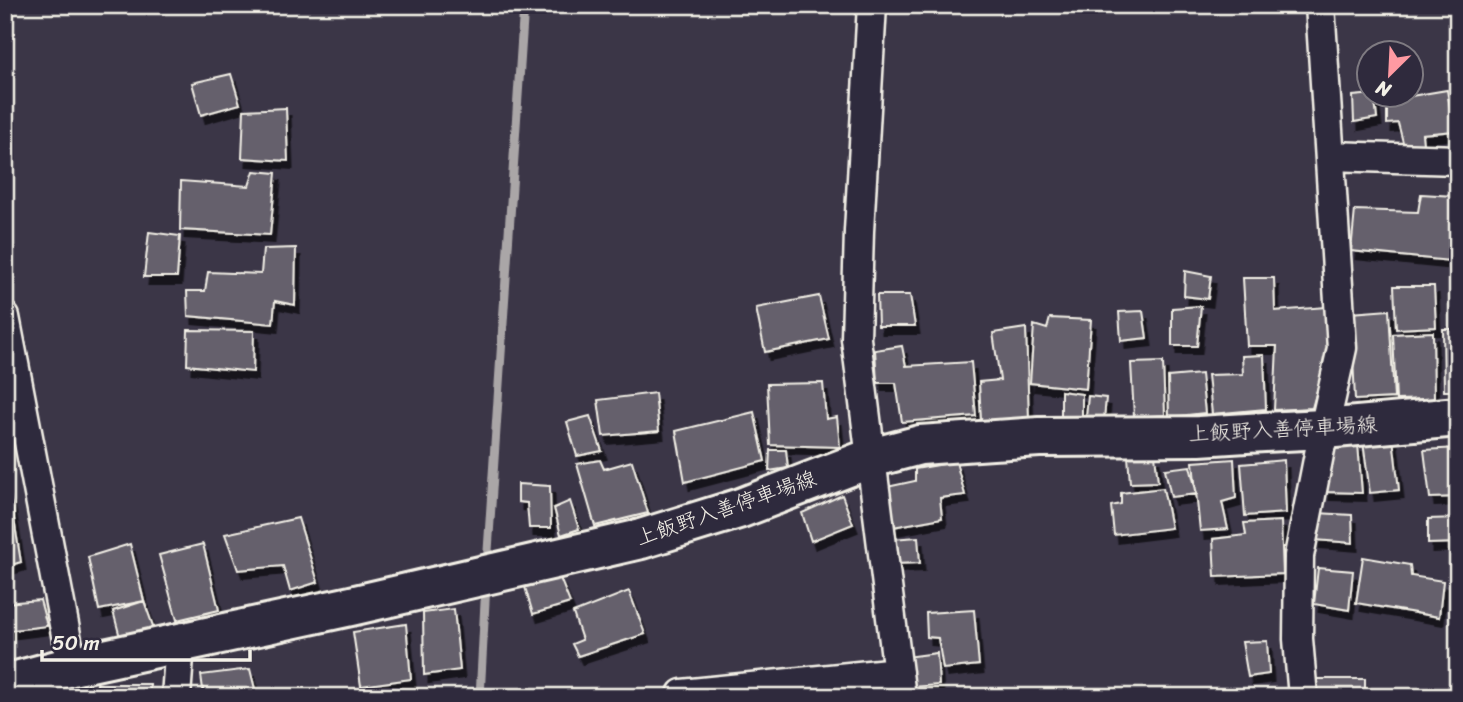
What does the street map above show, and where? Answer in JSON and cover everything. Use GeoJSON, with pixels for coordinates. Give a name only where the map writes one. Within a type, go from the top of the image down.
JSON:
{"type":"FeatureCollection","features":[{"type":"Feature","properties":{"kind":"main road","name":"上飯野入善停車場線"},"geometry":{"type":"LineString","coordinates":[[5,684],[72,666],[351,606],[641,539],[741,508],[871,458],[920,445],[1039,437],[1199,436],[1324,429],[1458,417]]}},
{"type":"Feature","properties":{"kind":"street"},"geometry":{"type":"LineString","coordinates":[[682,694],[900,684],[856,339],[859,231],[872,5]]}},
{"type":"Feature","properties":{"kind":"street"},"geometry":{"type":"LineString","coordinates":[[1303,697],[1298,639],[1299,556],[1342,348],[1320,5]]}},
{"type":"Feature","properties":{"kind":"street"},"geometry":{"type":"LineString","coordinates":[[1330,156],[1458,160]]}},
{"type":"Feature","properties":{"kind":"street"},"geometry":{"type":"LineString","coordinates":[[5,317],[72,666]]}},
{"type":"Feature","properties":{"kind":"street"},"geometry":{"type":"LineString","coordinates":[[176,697],[180,643]]}},
{"type":"Feature","properties":{"kind":"building"},"geometry":{"type":"Polygon","coordinates":[[[231,74],[240,104],[201,115],[192,83],[231,74]]]}},
{"type":"Feature","properties":{"kind":"building"},"geometry":{"type":"Polygon","coordinates":[[[1447,90],[1454,131],[1422,134],[1423,144],[1404,146],[1398,123],[1387,124],[1387,108],[1424,108],[1424,94],[1447,90]]]}},
{"type":"Feature","properties":{"kind":"building"},"geometry":{"type":"Polygon","coordinates":[[[1353,96],[1354,108],[1376,108],[1377,118],[1354,122],[1353,96]]]}},
{"type":"Feature","properties":{"kind":"building"},"geometry":{"type":"Polygon","coordinates":[[[286,108],[288,161],[242,158],[244,110],[286,108]]]}},
{"type":"Feature","properties":{"kind":"building"},"geometry":{"type":"Polygon","coordinates":[[[254,171],[276,173],[270,235],[180,230],[181,181],[249,186],[254,171]]]}},
{"type":"Feature","properties":{"kind":"building"},"geometry":{"type":"Polygon","coordinates":[[[1421,194],[1454,196],[1450,261],[1351,251],[1355,210],[1418,212],[1421,194]]]}},
{"type":"Feature","properties":{"kind":"building"},"geometry":{"type":"Polygon","coordinates":[[[149,232],[180,236],[177,277],[144,277],[149,232]]]}},
{"type":"Feature","properties":{"kind":"building"},"geometry":{"type":"Polygon","coordinates":[[[296,248],[295,305],[275,301],[273,324],[188,316],[187,291],[205,291],[208,272],[261,274],[263,249],[296,248]]]}},
{"type":"Feature","properties":{"kind":"building"},"geometry":{"type":"Polygon","coordinates":[[[1185,271],[1211,276],[1208,299],[1184,296],[1185,271]]]}},
{"type":"Feature","properties":{"kind":"building"},"geometry":{"type":"Polygon","coordinates":[[[1243,278],[1274,278],[1275,311],[1326,307],[1327,355],[1312,408],[1274,410],[1277,346],[1247,346],[1243,278]]]}},
{"type":"Feature","properties":{"kind":"building"},"geometry":{"type":"Polygon","coordinates":[[[1394,286],[1434,286],[1436,327],[1396,329],[1394,286]]]}},
{"type":"Feature","properties":{"kind":"building"},"geometry":{"type":"Polygon","coordinates":[[[877,295],[910,295],[915,326],[878,326],[877,295]]]}},
{"type":"Feature","properties":{"kind":"building"},"geometry":{"type":"Polygon","coordinates":[[[819,296],[829,339],[765,352],[756,308],[819,296]]]}},
{"type":"Feature","properties":{"kind":"building"},"geometry":{"type":"Polygon","coordinates":[[[1201,306],[1197,346],[1172,346],[1172,308],[1201,306]]]}},
{"type":"Feature","properties":{"kind":"building"},"geometry":{"type":"Polygon","coordinates":[[[1389,310],[1394,398],[1355,400],[1351,313],[1389,310]]]}},
{"type":"Feature","properties":{"kind":"building"},"geometry":{"type":"Polygon","coordinates":[[[1143,311],[1147,338],[1121,341],[1119,312],[1143,311]]]}},
{"type":"Feature","properties":{"kind":"building"},"geometry":{"type":"Polygon","coordinates":[[[1050,318],[1091,320],[1086,389],[1030,383],[1034,325],[1047,329],[1050,318]]]}},
{"type":"Feature","properties":{"kind":"building"},"geometry":{"type":"Polygon","coordinates":[[[1026,328],[1029,420],[981,420],[979,382],[1000,380],[993,333],[1026,328]]]}},
{"type":"Feature","properties":{"kind":"building"},"geometry":{"type":"Polygon","coordinates":[[[1443,329],[1458,329],[1458,391],[1444,391],[1443,329]]]}},
{"type":"Feature","properties":{"kind":"building"},"geometry":{"type":"Polygon","coordinates":[[[188,330],[254,331],[253,372],[187,365],[188,330]]]}},
{"type":"Feature","properties":{"kind":"building"},"geometry":{"type":"Polygon","coordinates":[[[1433,332],[1434,399],[1396,400],[1393,334],[1433,332]]]}},
{"type":"Feature","properties":{"kind":"building"},"geometry":{"type":"Polygon","coordinates":[[[902,346],[906,366],[971,362],[976,416],[902,422],[896,383],[877,383],[875,350],[902,346]]]}},
{"type":"Feature","properties":{"kind":"building"},"geometry":{"type":"Polygon","coordinates":[[[1264,355],[1266,409],[1212,414],[1208,375],[1243,374],[1242,356],[1264,355]]]}},
{"type":"Feature","properties":{"kind":"building"},"geometry":{"type":"Polygon","coordinates":[[[1163,362],[1165,415],[1134,417],[1131,363],[1163,362]]]}},
{"type":"Feature","properties":{"kind":"building"},"geometry":{"type":"Polygon","coordinates":[[[1201,374],[1205,413],[1169,417],[1168,377],[1201,374]]]}},
{"type":"Feature","properties":{"kind":"building"},"geometry":{"type":"Polygon","coordinates":[[[823,383],[826,419],[837,417],[840,447],[770,445],[767,384],[823,383]]]}},
{"type":"Feature","properties":{"kind":"building"},"geometry":{"type":"Polygon","coordinates":[[[1061,391],[1082,394],[1082,416],[1061,417],[1061,391]]]}},
{"type":"Feature","properties":{"kind":"building"},"geometry":{"type":"Polygon","coordinates":[[[655,393],[659,431],[603,436],[598,400],[655,393]]]}},
{"type":"Feature","properties":{"kind":"building"},"geometry":{"type":"Polygon","coordinates":[[[1088,396],[1106,398],[1104,419],[1086,418],[1088,396]]]}},
{"type":"Feature","properties":{"kind":"building"},"geometry":{"type":"Polygon","coordinates":[[[754,412],[765,461],[685,482],[676,431],[754,412]]]}},
{"type":"Feature","properties":{"kind":"building"},"geometry":{"type":"Polygon","coordinates":[[[590,416],[602,451],[577,456],[567,422],[590,416]]]}},
{"type":"Feature","properties":{"kind":"building"},"geometry":{"type":"Polygon","coordinates":[[[1393,438],[1399,490],[1370,493],[1363,442],[1393,438]]]}},
{"type":"Feature","properties":{"kind":"building"},"geometry":{"type":"Polygon","coordinates":[[[1358,444],[1362,493],[1325,492],[1327,449],[1358,444]]]}},
{"type":"Feature","properties":{"kind":"building"},"geometry":{"type":"Polygon","coordinates":[[[1458,448],[1458,497],[1430,498],[1424,450],[1458,448]]]}},
{"type":"Feature","properties":{"kind":"building"},"geometry":{"type":"Polygon","coordinates":[[[770,450],[786,450],[788,468],[769,471],[770,450]]]}},
{"type":"Feature","properties":{"kind":"building"},"geometry":{"type":"Polygon","coordinates":[[[1155,455],[1158,482],[1130,483],[1128,456],[1155,455]]]}},
{"type":"Feature","properties":{"kind":"building"},"geometry":{"type":"Polygon","coordinates":[[[1234,459],[1236,498],[1222,502],[1228,529],[1200,531],[1193,462],[1234,459]]]}},
{"type":"Feature","properties":{"kind":"building"},"geometry":{"type":"Polygon","coordinates":[[[600,460],[604,469],[632,461],[648,513],[595,526],[577,464],[600,460]]]}},
{"type":"Feature","properties":{"kind":"building"},"geometry":{"type":"Polygon","coordinates":[[[1284,460],[1286,513],[1245,516],[1241,464],[1284,460]]]}},
{"type":"Feature","properties":{"kind":"building"},"geometry":{"type":"Polygon","coordinates":[[[956,462],[965,495],[940,498],[942,518],[893,527],[887,487],[915,481],[915,469],[956,462]]]}},
{"type":"Feature","properties":{"kind":"building"},"geometry":{"type":"Polygon","coordinates":[[[1190,466],[1197,494],[1171,497],[1165,469],[1190,466]]]}},
{"type":"Feature","properties":{"kind":"building"},"geometry":{"type":"Polygon","coordinates":[[[518,484],[550,486],[551,528],[529,528],[527,503],[518,502],[518,484]]]}},
{"type":"Feature","properties":{"kind":"building"},"geometry":{"type":"Polygon","coordinates":[[[1163,488],[1171,528],[1114,535],[1111,506],[1121,504],[1121,493],[1163,488]]]}},
{"type":"Feature","properties":{"kind":"building"},"geometry":{"type":"Polygon","coordinates":[[[10,495],[21,562],[5,567],[5,496],[10,495]]]}},
{"type":"Feature","properties":{"kind":"building"},"geometry":{"type":"Polygon","coordinates":[[[842,495],[853,524],[811,541],[802,513],[842,495]]]}},
{"type":"Feature","properties":{"kind":"building"},"geometry":{"type":"Polygon","coordinates":[[[570,501],[579,529],[561,535],[554,508],[570,501]]]}},
{"type":"Feature","properties":{"kind":"building"},"geometry":{"type":"Polygon","coordinates":[[[1317,513],[1352,515],[1353,543],[1315,540],[1317,513]]]}},
{"type":"Feature","properties":{"kind":"building"},"geometry":{"type":"Polygon","coordinates":[[[298,518],[318,582],[290,591],[283,566],[238,570],[225,534],[298,518]]]}},
{"type":"Feature","properties":{"kind":"building"},"geometry":{"type":"Polygon","coordinates":[[[1458,518],[1458,543],[1428,544],[1428,519],[1458,518]]]}},
{"type":"Feature","properties":{"kind":"building"},"geometry":{"type":"Polygon","coordinates":[[[1281,521],[1283,574],[1215,577],[1213,539],[1246,535],[1244,523],[1281,521]]]}},
{"type":"Feature","properties":{"kind":"building"},"geometry":{"type":"Polygon","coordinates":[[[918,537],[920,563],[894,564],[891,539],[918,537]]]}},
{"type":"Feature","properties":{"kind":"building"},"geometry":{"type":"Polygon","coordinates":[[[130,544],[144,601],[99,610],[88,557],[130,544]]]}},
{"type":"Feature","properties":{"kind":"building"},"geometry":{"type":"Polygon","coordinates":[[[203,544],[219,610],[177,620],[159,555],[203,544]]]}},
{"type":"Feature","properties":{"kind":"building"},"geometry":{"type":"Polygon","coordinates":[[[1363,557],[1410,565],[1411,576],[1443,581],[1439,617],[1356,603],[1363,557]]]}},
{"type":"Feature","properties":{"kind":"building"},"geometry":{"type":"Polygon","coordinates":[[[1318,568],[1353,571],[1349,610],[1314,604],[1318,568]]]}},
{"type":"Feature","properties":{"kind":"building"},"geometry":{"type":"Polygon","coordinates":[[[560,578],[570,603],[533,614],[525,587],[560,578]]]}},
{"type":"Feature","properties":{"kind":"building"},"geometry":{"type":"Polygon","coordinates":[[[629,591],[645,634],[578,656],[572,644],[582,640],[573,613],[629,591]]]}},
{"type":"Feature","properties":{"kind":"building"},"geometry":{"type":"Polygon","coordinates":[[[40,600],[47,626],[5,631],[5,603],[40,600]]]}},
{"type":"Feature","properties":{"kind":"building"},"geometry":{"type":"Polygon","coordinates":[[[144,601],[154,629],[121,641],[113,611],[144,601]]]}},
{"type":"Feature","properties":{"kind":"building"},"geometry":{"type":"Polygon","coordinates":[[[454,609],[460,670],[424,675],[423,613],[454,609]]]}},
{"type":"Feature","properties":{"kind":"building"},"geometry":{"type":"Polygon","coordinates":[[[974,610],[979,665],[943,669],[938,638],[927,637],[926,613],[974,610]]]}},
{"type":"Feature","properties":{"kind":"building"},"geometry":{"type":"Polygon","coordinates":[[[406,624],[411,679],[361,686],[353,632],[406,624]]]}},
{"type":"Feature","properties":{"kind":"building"},"geometry":{"type":"Polygon","coordinates":[[[1267,641],[1269,674],[1248,677],[1242,642],[1267,641]]]}},
{"type":"Feature","properties":{"kind":"building"},"geometry":{"type":"Polygon","coordinates":[[[937,653],[939,685],[911,687],[906,657],[937,653]]]}},
{"type":"Feature","properties":{"kind":"building"},"geometry":{"type":"Polygon","coordinates":[[[250,669],[257,697],[204,697],[201,675],[250,669]]]}},
{"type":"Feature","properties":{"kind":"building"},"geometry":{"type":"Polygon","coordinates":[[[1317,679],[1365,679],[1365,697],[1317,697],[1317,679]]]}},
{"type":"Feature","properties":{"kind":"building"},"geometry":{"type":"Polygon","coordinates":[[[97,684],[150,684],[150,697],[95,697],[97,684]]]}},
{"type":"Feature","properties":{"kind":"waterway"},"geometry":{"type":"LineString","coordinates":[[487,566],[524,5]]}},
{"type":"Feature","properties":{"kind":"waterway"},"geometry":{"type":"LineString","coordinates":[[480,697],[486,583]]}}]}
